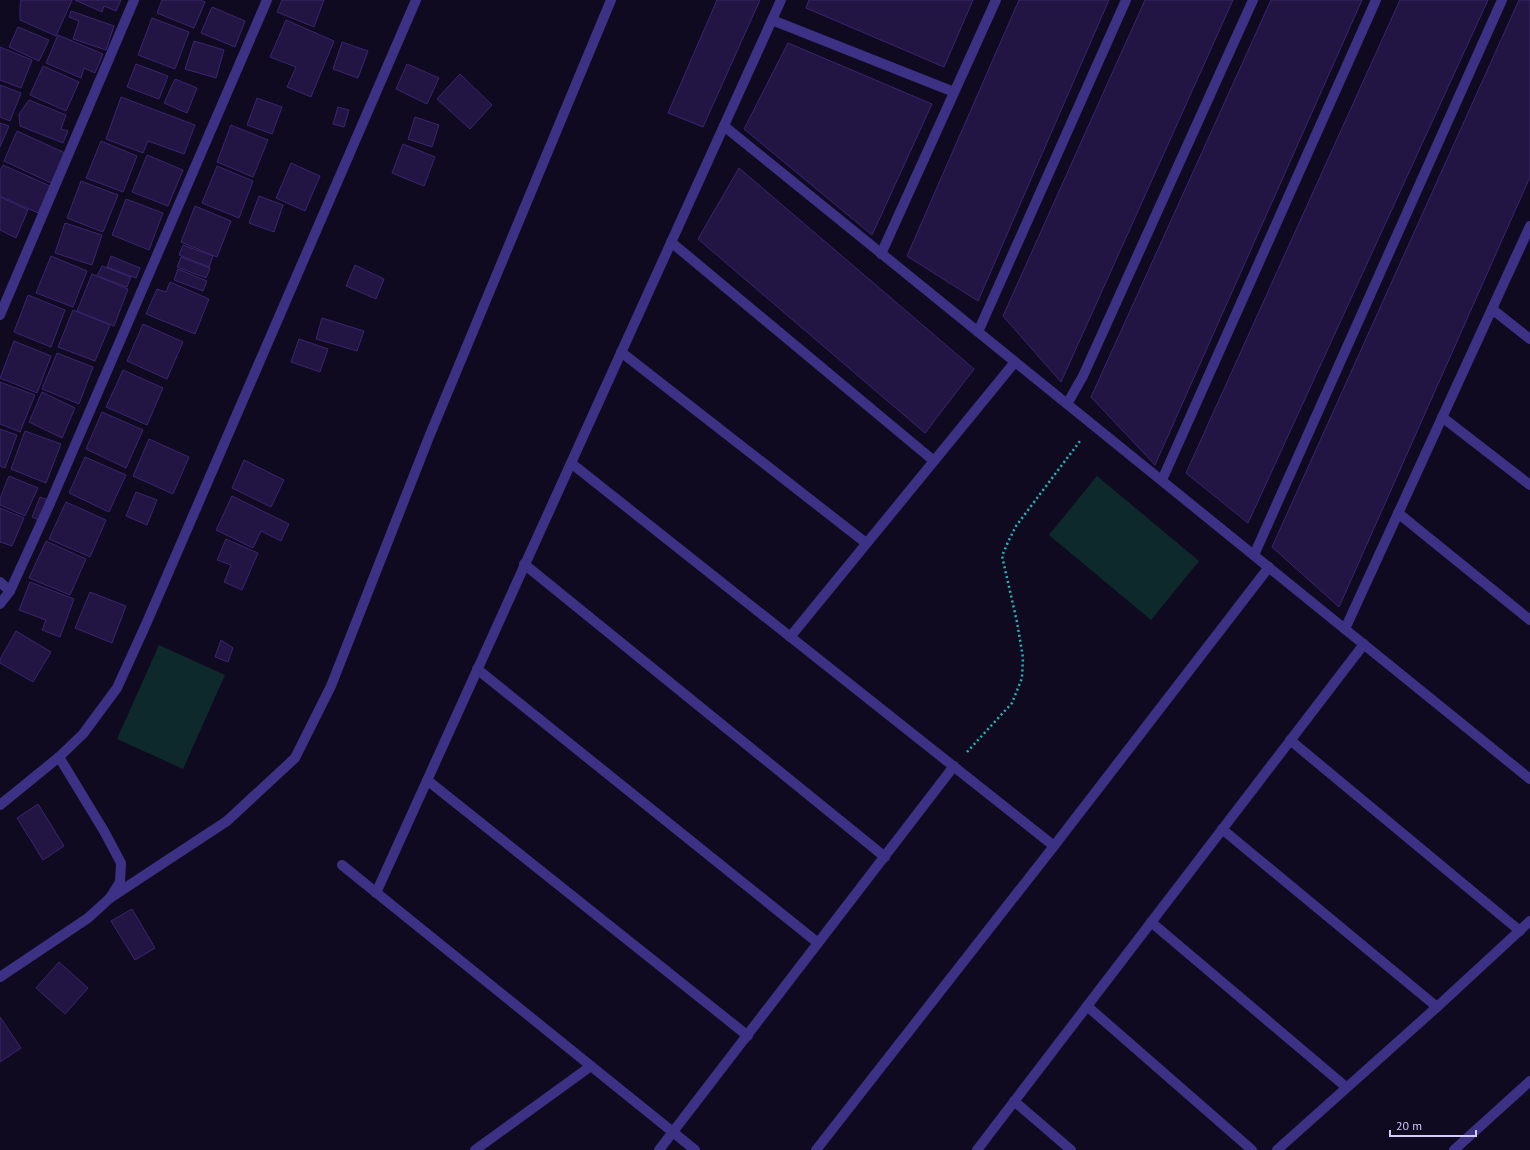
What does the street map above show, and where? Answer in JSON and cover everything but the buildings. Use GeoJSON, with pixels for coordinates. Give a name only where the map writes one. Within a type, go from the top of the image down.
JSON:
{"type":"FeatureCollection","features":[{"type":"Feature","properties":{"kind":"street"},"geometry":{"type":"LineString","coordinates":[[0,315],[134,0]]}},
{"type":"Feature","properties":{"kind":"street"},"geometry":{"type":"LineString","coordinates":[[0,604],[10,591],[48,508],[267,0]]}},
{"type":"Feature","properties":{"kind":"street"},"geometry":{"type":"LineString","coordinates":[[0,805],[59,757],[83,734],[117,688],[154,607],[416,0]]}},
{"type":"Feature","properties":{"kind":"street"},"geometry":{"type":"LineString","coordinates":[[0,977],[88,918],[110,898],[227,821],[296,758],[331,686],[429,437],[611,0]]}},
{"type":"Feature","properties":{"kind":"street"},"geometry":{"type":"LineString","coordinates":[[376,893],[781,0]]}},
{"type":"Feature","properties":{"kind":"street"},"geometry":{"type":"LineString","coordinates":[[881,254],[996,0]]}},
{"type":"Feature","properties":{"kind":"street"},"geometry":{"type":"LineString","coordinates":[[978,332],[1126,0]]}},
{"type":"Feature","properties":{"kind":"street"},"geometry":{"type":"LineString","coordinates":[[1067,404],[1083,376],[1253,0]]}},
{"type":"Feature","properties":{"kind":"street"},"geometry":{"type":"LineString","coordinates":[[1162,480],[1376,0]]}},
{"type":"Feature","properties":{"kind":"street"},"geometry":{"type":"LineString","coordinates":[[1254,555],[1502,0]]}},
{"type":"Feature","properties":{"kind":"street"},"geometry":{"type":"LineString","coordinates":[[772,20],[954,92]]}},
{"type":"Feature","properties":{"kind":"street"},"geometry":{"type":"LineString","coordinates":[[724,126],[1530,778]]}},
{"type":"Feature","properties":{"kind":"street"},"geometry":{"type":"LineString","coordinates":[[1345,628],[1530,226]]}},
{"type":"Feature","properties":{"kind":"street"},"geometry":{"type":"LineString","coordinates":[[671,242],[934,461]]}},
{"type":"Feature","properties":{"kind":"street"},"geometry":{"type":"LineString","coordinates":[[1492,309],[1530,339]]}},
{"type":"Feature","properties":{"kind":"street"},"geometry":{"type":"LineString","coordinates":[[621,352],[866,544]]}},
{"type":"Feature","properties":{"kind":"street"},"geometry":{"type":"LineString","coordinates":[[790,637],[1015,362]]}},
{"type":"Feature","properties":{"kind":"street"},"geometry":{"type":"LineString","coordinates":[[1442,417],[1530,485]]}},
{"type":"Feature","properties":{"kind":"street"},"geometry":{"type":"LineString","coordinates":[[571,463],[1054,846]]}},
{"type":"Feature","properties":{"kind":"street"},"geometry":{"type":"LineString","coordinates":[[1398,513],[1530,620]]}},
{"type":"Feature","properties":{"kind":"street"},"geometry":{"type":"LineString","coordinates":[[524,564],[885,857]]}},
{"type":"Feature","properties":{"kind":"street"},"geometry":{"type":"LineString","coordinates":[[816,1150],[1054,846],[1269,567]]}},
{"type":"Feature","properties":{"kind":"street"},"geometry":{"type":"LineString","coordinates":[[0,582],[10,591]]}},
{"type":"Feature","properties":{"kind":"street"},"geometry":{"type":"LineString","coordinates":[[976,1150],[1364,644]]}},
{"type":"Feature","properties":{"kind":"street"},"geometry":{"type":"LineString","coordinates":[[477,669],[818,943]]}},
{"type":"Feature","properties":{"kind":"street"},"geometry":{"type":"LineString","coordinates":[[1290,740],[1520,931]]}},
{"type":"Feature","properties":{"kind":"street"},"geometry":{"type":"LineString","coordinates":[[59,757],[104,831],[121,863],[120,882],[110,898]]}},
{"type":"Feature","properties":{"kind":"street"},"geometry":{"type":"LineString","coordinates":[[659,1150],[954,766]]}},
{"type":"Feature","properties":{"kind":"street"},"geometry":{"type":"LineString","coordinates":[[427,780],[748,1036]]}},
{"type":"Feature","properties":{"kind":"street"},"geometry":{"type":"LineString","coordinates":[[1222,829],[1437,1007]]}},
{"type":"Feature","properties":{"kind":"street"},"geometry":{"type":"LineString","coordinates":[[342,865],[696,1150]]}},
{"type":"Feature","properties":{"kind":"street"},"geometry":{"type":"LineString","coordinates":[[1277,1150],[1437,1007],[1530,921]]}},
{"type":"Feature","properties":{"kind":"street"},"geometry":{"type":"LineString","coordinates":[[1151,922],[1346,1087]]}},
{"type":"Feature","properties":{"kind":"street"},"geometry":{"type":"LineString","coordinates":[[1087,1006],[1252,1150]]}},
{"type":"Feature","properties":{"kind":"street"},"geometry":{"type":"LineString","coordinates":[[475,1150],[591,1066]]}},
{"type":"Feature","properties":{"kind":"street"},"geometry":{"type":"LineString","coordinates":[[1454,1150],[1530,1081]]}},
{"type":"Feature","properties":{"kind":"street"},"geometry":{"type":"LineString","coordinates":[[1014,1101],[1071,1150]]}},
{"type":"Feature","properties":{"kind":"path"},"geometry":{"type":"LineString","coordinates":[[954,766],[1012,703],[1022,678],[1023,658],[1017,622],[1002,556],[1016,526],[1093,424]]}},
{"type":"Feature","properties":{"kind":"green space"},"geometry":{"type":"Polygon","coordinates":[[[1097,476],[1199,561],[1151,620],[1049,535],[1097,476]]]}},
{"type":"Feature","properties":{"kind":"green space"},"geometry":{"type":"Polygon","coordinates":[[[159,645],[225,675],[183,769],[117,739],[159,645]]]}}]}
